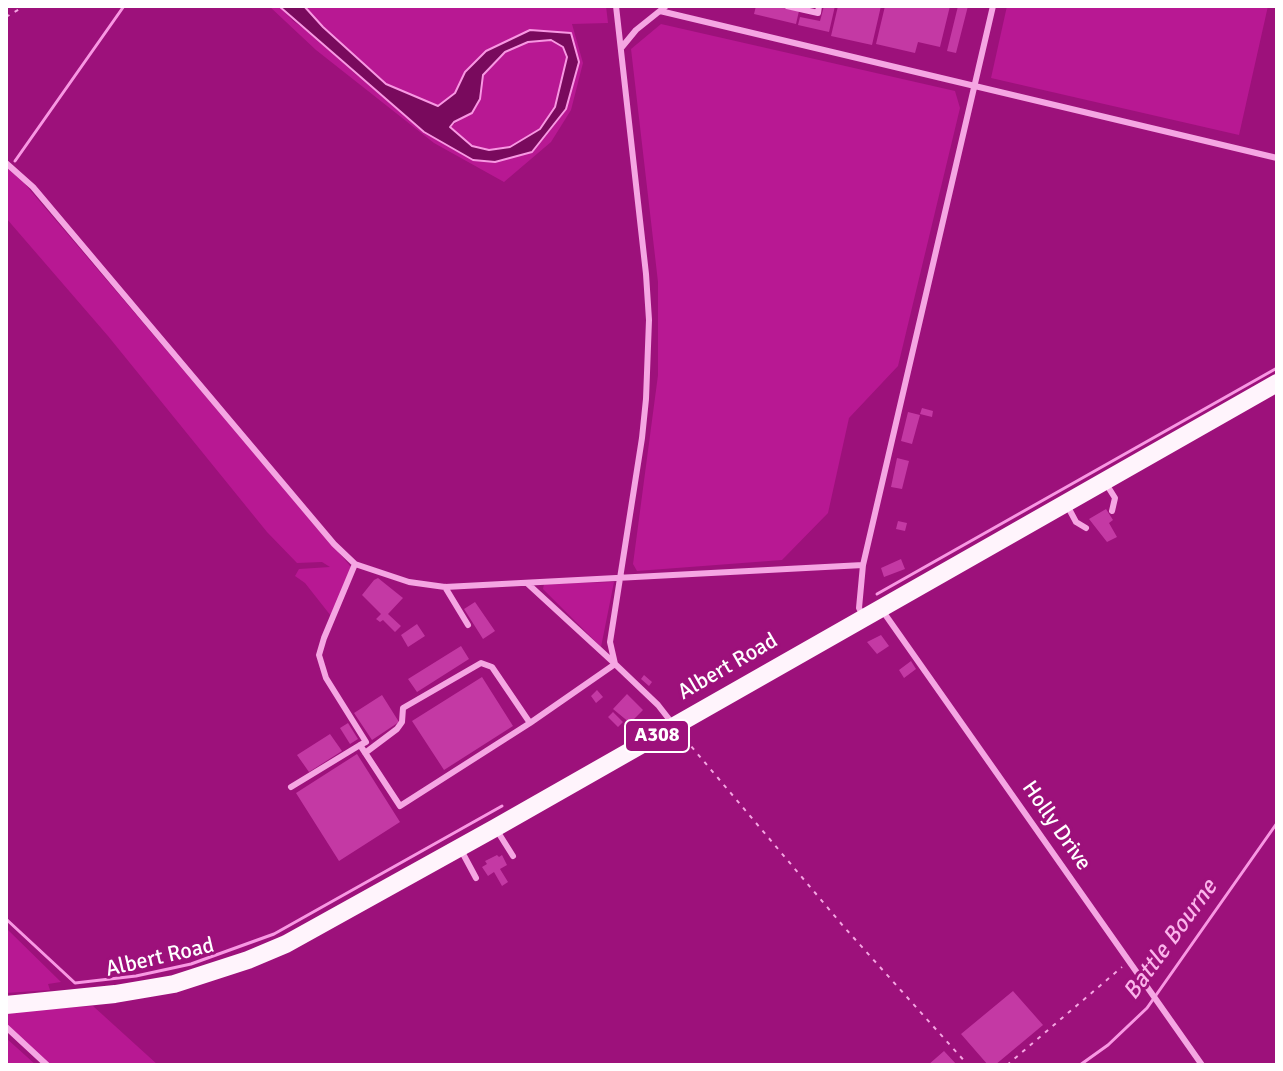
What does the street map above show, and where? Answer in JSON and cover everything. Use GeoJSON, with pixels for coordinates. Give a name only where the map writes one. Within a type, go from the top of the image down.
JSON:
{"type":"FeatureCollection","features":[{"type":"Feature","properties":{"kind":"main road","name":"Albert Road"},"geometry":{"type":"LineString","coordinates":[[6,1005],[115,994],[206,975],[286,944],[1277,383]]}},
{"type":"Feature","properties":{"kind":"lane"},"geometry":{"type":"LineString","coordinates":[[615,664],[610,642],[646,399],[649,320],[616,6]]}},
{"type":"Feature","properties":{"kind":"lane"},"geometry":{"type":"LineString","coordinates":[[787,6],[818,13],[819,6]]}},
{"type":"Feature","properties":{"kind":"lane"},"geometry":{"type":"LineString","coordinates":[[872,613],[859,608],[863,565],[993,6]]}},
{"type":"Feature","properties":{"kind":"lane"},"geometry":{"type":"LineString","coordinates":[[621,50],[628,37],[663,8],[1277,158]]}},
{"type":"Feature","properties":{"kind":"lane"},"geometry":{"type":"LineString","coordinates":[[6,163],[33,187],[334,544],[355,564],[409,582],[445,587],[863,565]]}},
{"type":"Feature","properties":{"kind":"lane"},"geometry":{"type":"LineString","coordinates":[[1104,482],[1115,498],[1112,511]]}},
{"type":"Feature","properties":{"kind":"lane"},"geometry":{"type":"LineString","coordinates":[[1066,503],[1076,522],[1086,528]]}},
{"type":"Feature","properties":{"kind":"lane"},"geometry":{"type":"LineString","coordinates":[[291,787],[366,742],[326,678],[319,655],[355,564]]}},
{"type":"Feature","properties":{"kind":"lane"},"geometry":{"type":"LineString","coordinates":[[528,584],[658,705],[674,726]]}},
{"type":"Feature","properties":{"kind":"lane"},"geometry":{"type":"LineString","coordinates":[[445,587],[468,625]]}},
{"type":"Feature","properties":{"kind":"lane","name":"Holly Drive"},"geometry":{"type":"LineString","coordinates":[[872,613],[1202,1065]]}},
{"type":"Feature","properties":{"kind":"lane"},"geometry":{"type":"LineString","coordinates":[[365,753],[397,729],[402,722],[403,708],[481,663],[492,667],[530,723]]}},
{"type":"Feature","properties":{"kind":"lane"},"geometry":{"type":"LineString","coordinates":[[360,745],[400,806],[615,664]]}},
{"type":"Feature","properties":{"kind":"lane"},"geometry":{"type":"LineString","coordinates":[[495,828],[513,856]]}},
{"type":"Feature","properties":{"kind":"lane"},"geometry":{"type":"LineString","coordinates":[[460,848],[476,878]]}},
{"type":"Feature","properties":{"kind":"lane"},"geometry":{"type":"LineString","coordinates":[[6,1027],[47,1065]]}},
{"type":"Feature","properties":{"kind":"path"},"geometry":{"type":"LineString","coordinates":[[6,17],[25,6]]}},
{"type":"Feature","properties":{"kind":"path"},"geometry":{"type":"LineString","coordinates":[[674,726],[844,927],[968,1065]]}},
{"type":"Feature","properties":{"kind":"path"},"geometry":{"type":"LineString","coordinates":[[1007,1065],[1129,962]]}},
{"type":"Feature","properties":{"kind":"shaded area"},"geometry":{"type":"Polygon","coordinates":[[[269,6],[279,6],[354,73],[473,160],[495,162],[532,152],[566,109],[571,33],[530,30],[465,72],[455,93],[438,106],[386,84],[304,6],[606,6],[608,23],[572,24],[583,63],[571,110],[551,142],[504,182],[434,143],[316,50],[269,6]]]}},
{"type":"Feature","properties":{"kind":"shaded area"},"geometry":{"type":"Polygon","coordinates":[[[279,6],[304,6],[386,84],[438,106],[455,93],[465,72],[486,51],[530,30],[571,33],[579,62],[566,109],[532,152],[495,162],[473,160],[424,132],[279,6]],[[551,40],[528,42],[505,52],[483,75],[480,99],[472,113],[450,127],[472,146],[489,150],[510,147],[540,129],[555,107],[567,57],[563,47],[551,40]]]}},
{"type":"Feature","properties":{"kind":"shaded area"},"geometry":{"type":"Polygon","coordinates":[[[1007,6],[1268,6],[1239,135],[991,78],[1007,6]]]}},
{"type":"Feature","properties":{"kind":"shaded area"},"geometry":{"type":"Polygon","coordinates":[[[661,24],[955,91],[960,108],[898,366],[849,418],[828,513],[782,560],[637,571],[633,564],[658,375],[658,282],[631,49],[661,24]]]}},
{"type":"Feature","properties":{"kind":"shaded area"},"geometry":{"type":"Polygon","coordinates":[[[551,40],[563,47],[567,57],[555,107],[540,129],[510,147],[489,150],[472,146],[450,127],[472,112],[480,99],[483,75],[505,52],[528,42],[551,40]]]}},
{"type":"Feature","properties":{"kind":"shaded area"},"geometry":{"type":"Polygon","coordinates":[[[6,167],[24,183],[351,567],[331,616],[305,583],[295,576],[299,569],[330,567],[322,562],[297,563],[267,532],[108,336],[6,218],[6,167]]]}},
{"type":"Feature","properties":{"kind":"shaded area"},"geometry":{"type":"Polygon","coordinates":[[[614,582],[601,647],[543,589],[544,584],[614,582]]]}},
{"type":"Feature","properties":{"kind":"shaded area"},"geometry":{"type":"Polygon","coordinates":[[[6,928],[61,982],[48,984],[50,990],[6,993],[6,928]]]}},
{"type":"Feature","properties":{"kind":"shaded area"},"geometry":{"type":"Polygon","coordinates":[[[93,1006],[158,1065],[50,1065],[6,1024],[6,1012],[93,1006]]]}},
{"type":"Feature","properties":{"kind":"shaded area"},"geometry":{"type":"Polygon","coordinates":[[[6,1038],[36,1065],[6,1065],[6,1038]]]}},
{"type":"Feature","properties":{"kind":"building"},"geometry":{"type":"Polygon","coordinates":[[[756,6],[778,6],[799,11],[796,24],[754,14],[756,6]]]}},
{"type":"Feature","properties":{"kind":"building"},"geometry":{"type":"Polygon","coordinates":[[[824,6],[835,6],[829,32],[798,25],[800,17],[820,21],[824,6]]]}},
{"type":"Feature","properties":{"kind":"building"},"geometry":{"type":"Polygon","coordinates":[[[838,6],[881,6],[872,45],[831,36],[838,6]]]}},
{"type":"Feature","properties":{"kind":"building"},"geometry":{"type":"Polygon","coordinates":[[[885,6],[950,6],[940,47],[918,42],[915,53],[876,44],[885,6]]]}},
{"type":"Feature","properties":{"kind":"building"},"geometry":{"type":"Polygon","coordinates":[[[958,6],[968,6],[956,53],[947,51],[958,6]]]}},
{"type":"Feature","properties":{"kind":"building"},"geometry":{"type":"Polygon","coordinates":[[[922,408],[933,411],[932,417],[920,414],[922,408]]]}},
{"type":"Feature","properties":{"kind":"building"},"geometry":{"type":"Polygon","coordinates":[[[908,412],[920,415],[912,444],[901,441],[908,412]]]}},
{"type":"Feature","properties":{"kind":"building"},"geometry":{"type":"Polygon","coordinates":[[[897,458],[909,461],[902,489],[891,487],[897,458]]]}},
{"type":"Feature","properties":{"kind":"building"},"geometry":{"type":"Polygon","coordinates":[[[1106,509],[1113,520],[1109,523],[1117,537],[1107,542],[1089,519],[1106,509]]]}},
{"type":"Feature","properties":{"kind":"building"},"geometry":{"type":"Polygon","coordinates":[[[898,521],[907,523],[905,531],[896,529],[898,521]]]}},
{"type":"Feature","properties":{"kind":"building"},"geometry":{"type":"Polygon","coordinates":[[[901,559],[905,569],[884,577],[881,568],[901,559]]]}},
{"type":"Feature","properties":{"kind":"building"},"geometry":{"type":"Polygon","coordinates":[[[378,578],[403,598],[388,614],[401,626],[395,632],[383,620],[380,622],[376,619],[381,614],[362,595],[378,578]]]}},
{"type":"Feature","properties":{"kind":"building"},"geometry":{"type":"Polygon","coordinates":[[[475,602],[495,631],[483,639],[464,609],[475,602]]]}},
{"type":"Feature","properties":{"kind":"building"},"geometry":{"type":"Polygon","coordinates":[[[417,624],[425,636],[408,647],[401,635],[417,624]]]}},
{"type":"Feature","properties":{"kind":"building"},"geometry":{"type":"Polygon","coordinates":[[[881,635],[889,646],[877,654],[867,642],[881,635]]]}},
{"type":"Feature","properties":{"kind":"building"},"geometry":{"type":"Polygon","coordinates":[[[461,646],[469,659],[417,692],[408,679],[461,646]]]}},
{"type":"Feature","properties":{"kind":"building"},"geometry":{"type":"Polygon","coordinates":[[[911,661],[916,669],[904,678],[899,670],[911,661]]]}},
{"type":"Feature","properties":{"kind":"building"},"geometry":{"type":"Polygon","coordinates":[[[644,675],[652,682],[649,686],[641,679],[644,675]]]}},
{"type":"Feature","properties":{"kind":"building"},"geometry":{"type":"Polygon","coordinates":[[[482,677],[513,726],[444,770],[412,721],[482,677]]]}},
{"type":"Feature","properties":{"kind":"building"},"geometry":{"type":"Polygon","coordinates":[[[597,690],[603,697],[596,703],[591,696],[597,690]]]}},
{"type":"Feature","properties":{"kind":"building"},"geometry":{"type":"Polygon","coordinates":[[[627,694],[643,710],[630,723],[613,709],[627,694]]]}},
{"type":"Feature","properties":{"kind":"building"},"geometry":{"type":"Polygon","coordinates":[[[382,695],[399,722],[372,740],[354,713],[382,695]]]}},
{"type":"Feature","properties":{"kind":"building"},"geometry":{"type":"Polygon","coordinates":[[[613,712],[623,722],[618,727],[608,717],[613,712]]]}},
{"type":"Feature","properties":{"kind":"building"},"geometry":{"type":"Polygon","coordinates":[[[348,723],[358,739],[350,744],[340,728],[348,723]]]}},
{"type":"Feature","properties":{"kind":"building"},"geometry":{"type":"Polygon","coordinates":[[[330,734],[342,751],[309,772],[297,755],[330,734]]]}},
{"type":"Feature","properties":{"kind":"building"},"geometry":{"type":"Polygon","coordinates":[[[357,754],[400,822],[339,861],[296,793],[357,754]]]}},
{"type":"Feature","properties":{"kind":"building"},"geometry":{"type":"Polygon","coordinates":[[[502,855],[507,865],[500,869],[508,882],[502,886],[494,872],[488,876],[482,867],[487,864],[485,861],[502,855]]]}},
{"type":"Feature","properties":{"kind":"building"},"geometry":{"type":"Polygon","coordinates":[[[1013,991],[1043,1025],[995,1065],[988,1065],[961,1034],[1013,991]]]}},
{"type":"Feature","properties":{"kind":"building"},"geometry":{"type":"Polygon","coordinates":[[[944,1051],[957,1065],[928,1065],[944,1051]]]}},
{"type":"Feature","properties":{"kind":"waterway"},"geometry":{"type":"LineString","coordinates":[[15,161],[124,6]]}},
{"type":"Feature","properties":{"kind":"waterway"},"geometry":{"type":"LineString","coordinates":[[877,594],[1277,368]]}},
{"type":"Feature","properties":{"kind":"waterway"},"geometry":{"type":"LineString","coordinates":[[6,919],[75,983],[136,976],[191,964],[274,934],[502,806]]}},
{"type":"Feature","properties":{"kind":"waterway","name":"Battle Bourne"},"geometry":{"type":"LineString","coordinates":[[1080,1065],[1108,1045],[1147,1008],[1277,823]]}}]}
